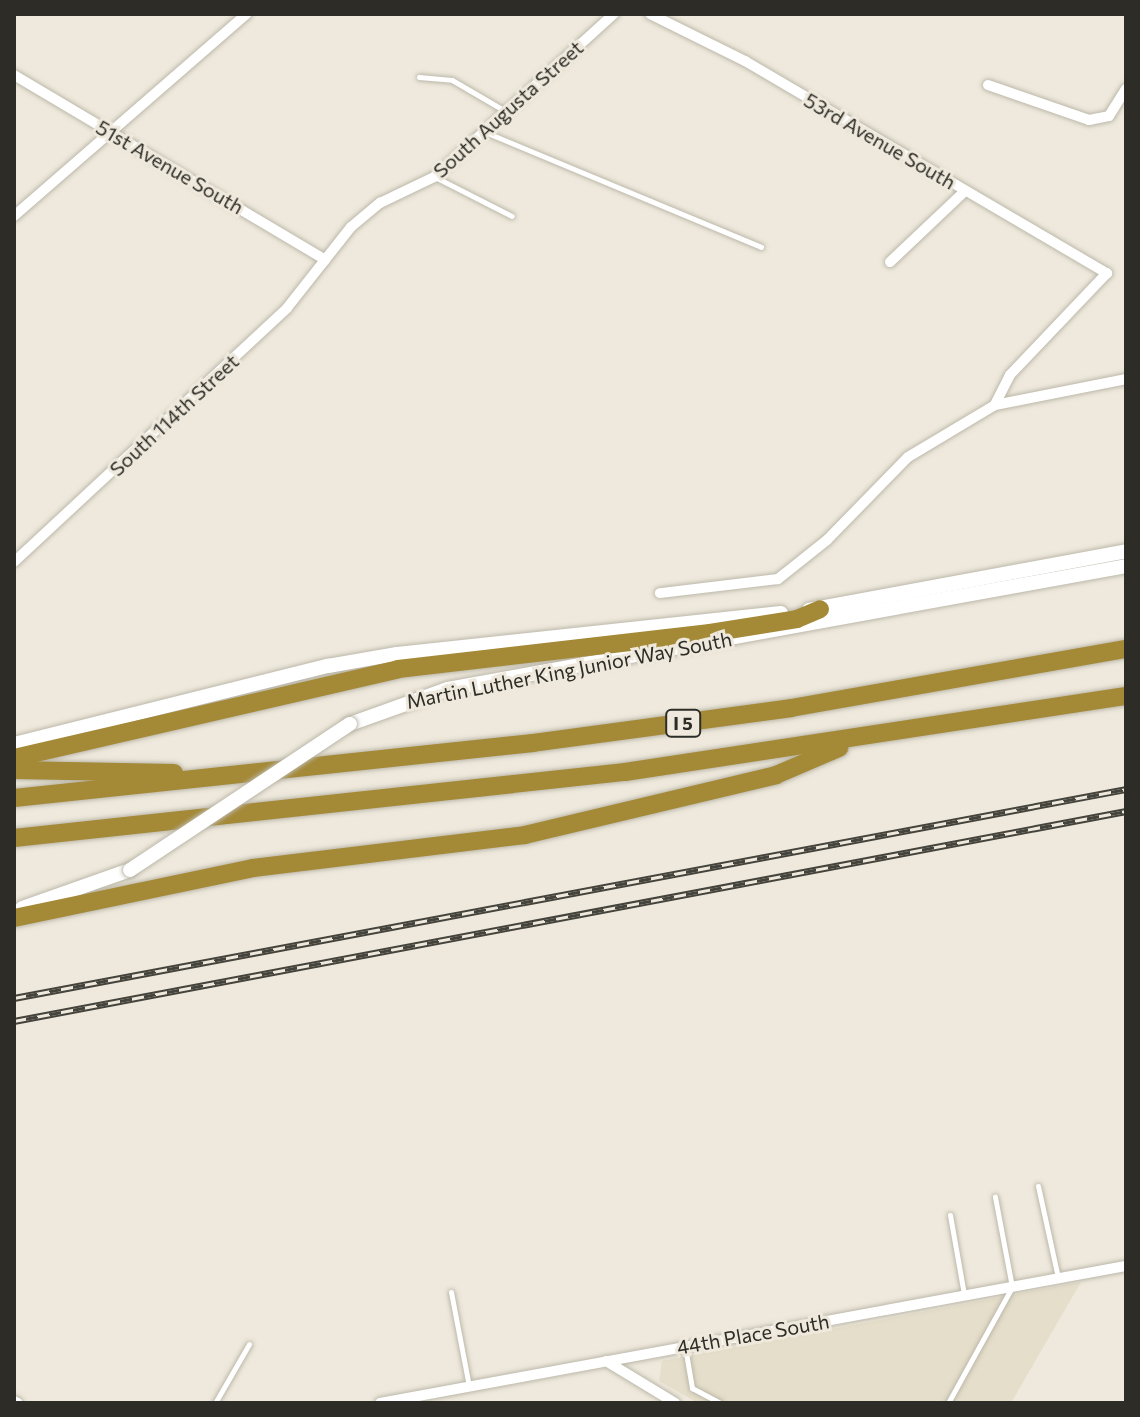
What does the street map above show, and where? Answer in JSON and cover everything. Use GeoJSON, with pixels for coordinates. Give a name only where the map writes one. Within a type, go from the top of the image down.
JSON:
{"type":"FeatureCollection","features":[{"type":"Feature","properties":{"kind":"highway"},"geometry":{"type":"LineString","coordinates":[[14,758],[398,669],[710,633],[797,619],[820,609]]}},
{"type":"Feature","properties":{"kind":"highway","name":"I 5"},"geometry":{"type":"LineString","coordinates":[[14,798],[237,776],[775,710],[1126,649]]}},
{"type":"Feature","properties":{"kind":"highway","name":"I 5"},"geometry":{"type":"LineString","coordinates":[[14,838],[625,772],[861,739],[1126,696]]}},
{"type":"Feature","properties":{"kind":"highway"},"geometry":{"type":"LineString","coordinates":[[14,918],[253,868],[525,835],[776,775],[861,739]]}},
{"type":"Feature","properties":{"kind":"highway"},"geometry":{"type":"LineString","coordinates":[[14,770],[237,776]]}},
{"type":"Feature","properties":{"kind":"main road","name":"Martin Luther King Junior Way South"},"geometry":{"type":"LineString","coordinates":[[14,744],[328,666],[397,654],[820,609],[1126,551]]}},
{"type":"Feature","properties":{"kind":"main road","name":"Martin Luther King Junior Way South"},"geometry":{"type":"LineString","coordinates":[[14,910],[130,870],[350,724],[448,689],[1126,566]]}},
{"type":"Feature","properties":{"kind":"street"},"geometry":{"type":"LineString","coordinates":[[14,216],[246,14]]}},
{"type":"Feature","properties":{"kind":"street","name":"South Augusta Street"},"geometry":{"type":"LineString","coordinates":[[325,260],[380,203],[434,177],[614,14]]}},
{"type":"Feature","properties":{"kind":"street","name":"53rd Avenue South"},"geometry":{"type":"LineString","coordinates":[[650,14],[745,61],[1107,273],[1010,375],[995,405]]}},
{"type":"Feature","properties":{"kind":"street","name":"51st Avenue South"},"geometry":{"type":"LineString","coordinates":[[14,75],[325,260]]}},
{"type":"Feature","properties":{"kind":"street"},"geometry":{"type":"LineString","coordinates":[[988,85],[1089,120],[1109,116],[1126,89]]}},
{"type":"Feature","properties":{"kind":"street"},"geometry":{"type":"LineString","coordinates":[[890,262],[965,191]]}},
{"type":"Feature","properties":{"kind":"street","name":"South 114th Street"},"geometry":{"type":"LineString","coordinates":[[14,562],[287,308],[325,260]]}},
{"type":"Feature","properties":{"kind":"street"},"geometry":{"type":"LineString","coordinates":[[660,593],[778,579],[827,540],[908,457],[995,405],[1126,379]]}},
{"type":"Feature","properties":{"kind":"street","name":"44th Place South"},"geometry":{"type":"LineString","coordinates":[[380,1403],[1126,1266]]}},
{"type":"Feature","properties":{"kind":"street"},"geometry":{"type":"LineString","coordinates":[[606,1361],[667,1401]]}},
{"type":"Feature","properties":{"kind":"lane"},"geometry":{"type":"LineString","coordinates":[[419,77],[452,80],[506,112]]}},
{"type":"Feature","properties":{"kind":"lane"},"geometry":{"type":"LineString","coordinates":[[484,132],[761,247]]}},
{"type":"Feature","properties":{"kind":"lane"},"geometry":{"type":"LineString","coordinates":[[434,177],[512,216]]}},
{"type":"Feature","properties":{"kind":"lane"},"geometry":{"type":"LineString","coordinates":[[1038,1186],[1058,1278]]}},
{"type":"Feature","properties":{"kind":"lane"},"geometry":{"type":"LineString","coordinates":[[948,1403],[1012,1287],[995,1197]]}},
{"type":"Feature","properties":{"kind":"lane"},"geometry":{"type":"LineString","coordinates":[[950,1215],[964,1295]]}},
{"type":"Feature","properties":{"kind":"lane"},"geometry":{"type":"LineString","coordinates":[[451,1292],[469,1387]]}},
{"type":"Feature","properties":{"kind":"lane"},"geometry":{"type":"LineString","coordinates":[[215,1403],[249,1344]]}},
{"type":"Feature","properties":{"kind":"lane"},"geometry":{"type":"LineString","coordinates":[[685,1347],[692,1388],[720,1403]]}},
{"type":"Feature","properties":{"kind":"shaded area"},"geometry":{"type":"Polygon","coordinates":[[[1081,1282],[1011,1403],[698,1403],[659,1381],[662,1361],[1081,1282]]]}},
{"type":"Feature","properties":{"kind":"railway"},"geometry":{"type":"LineString","coordinates":[[14,998],[1126,789]]}},
{"type":"Feature","properties":{"kind":"railway"},"geometry":{"type":"LineString","coordinates":[[14,1021],[1126,811]]}}]}
